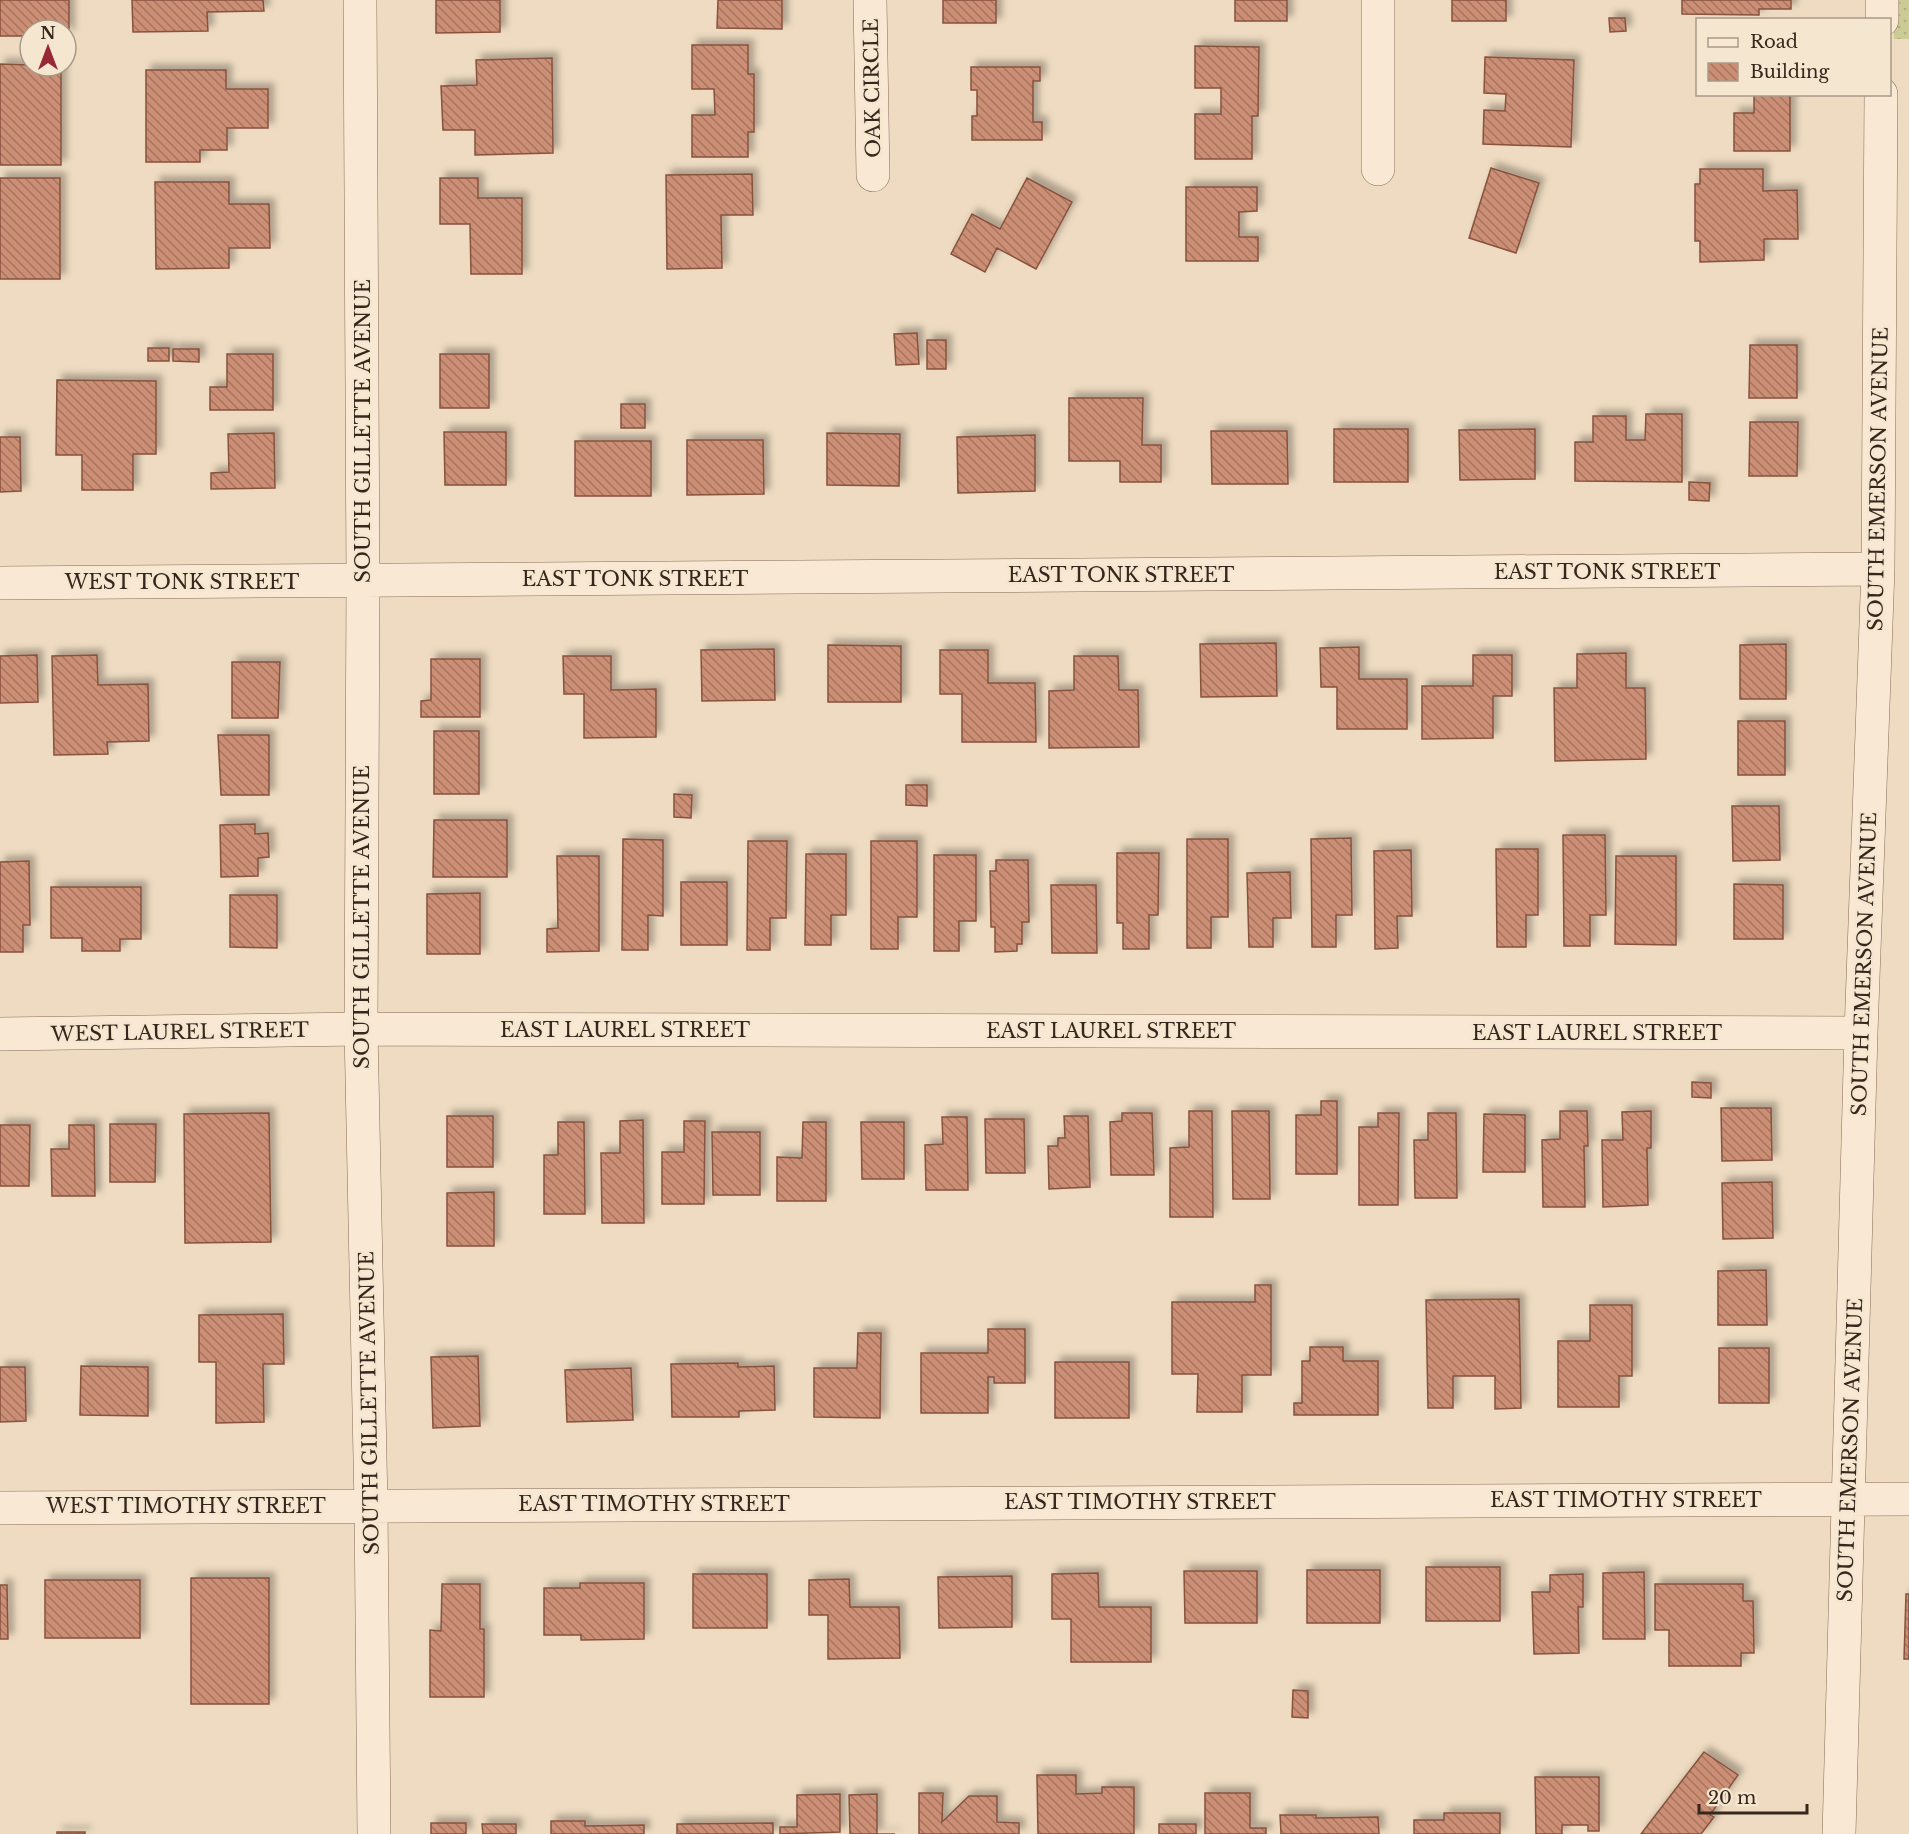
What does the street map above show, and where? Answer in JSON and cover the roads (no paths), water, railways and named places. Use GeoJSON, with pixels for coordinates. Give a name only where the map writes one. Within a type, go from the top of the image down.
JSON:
{"type":"FeatureCollection","features":[{"type":"Feature","properties":{"kind":"street","name":"SOUTH GILLETTE AVENUE"},"geometry":{"type":"LineString","coordinates":[[360,0],[363,581],[361,1029],[371,1505],[374,1834]]}},
{"type":"Feature","properties":{"kind":"street","name":"OAK CIRCLE"},"geometry":{"type":"LineString","coordinates":[[870,0],[873,176]]}},
{"type":"Feature","properties":{"kind":"street"},"geometry":{"type":"LineString","coordinates":[[1378,0],[1378,169]]}},
{"type":"Feature","properties":{"kind":"street"},"geometry":{"type":"LineString","coordinates":[[1882,0],[1882,18]]}},
{"type":"Feature","properties":{"kind":"street","name":"SOUTH EMERSON AVENUE"},"geometry":{"type":"LineString","coordinates":[[1839,1834],[1861,1033],[1878,569],[1881,96]]}},
{"type":"Feature","properties":{"kind":"street","name":"EAST TONK STREET"},"geometry":{"type":"LineString","coordinates":[[363,581],[1878,569]]}},
{"type":"Feature","properties":{"kind":"street","name":"WEST TONK STREET"},"geometry":{"type":"LineString","coordinates":[[0,583],[363,581]]}},
{"type":"Feature","properties":{"kind":"street","name":"EAST LAUREL STREET"},"geometry":{"type":"LineString","coordinates":[[361,1029],[1861,1033]]}},
{"type":"Feature","properties":{"kind":"street","name":"WEST LAUREL STREET"},"geometry":{"type":"LineString","coordinates":[[0,1034],[361,1029]]}},
{"type":"Feature","properties":{"kind":"street","name":"EAST TIMOTHY STREET"},"geometry":{"type":"LineString","coordinates":[[371,1505],[1909,1499]]}},
{"type":"Feature","properties":{"kind":"street","name":"WEST TIMOTHY STREET"},"geometry":{"type":"LineString","coordinates":[[0,1508],[371,1505]]}}]}
